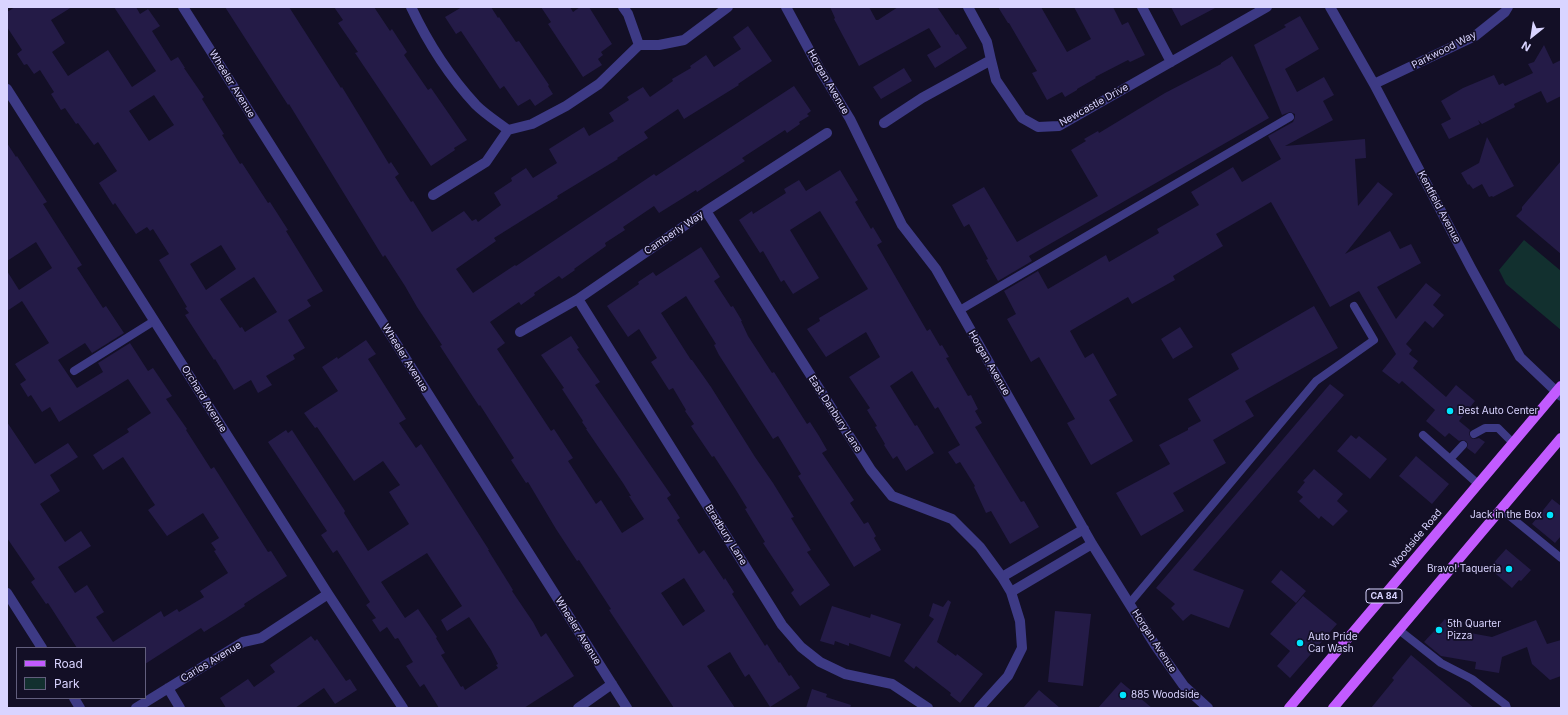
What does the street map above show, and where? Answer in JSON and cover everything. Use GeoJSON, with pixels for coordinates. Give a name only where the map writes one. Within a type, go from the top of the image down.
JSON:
{"type":"FeatureCollection","features":[{"type":"Feature","properties":{"kind":"main road","name":"Woodside Road"},"geometry":{"type":"LineString","coordinates":[[1289,708],[1478,484],[1559,391]]}},
{"type":"Feature","properties":{"kind":"main road"},"geometry":{"type":"LineString","coordinates":[[1333,708],[1561,438]]}},
{"type":"Feature","properties":{"kind":"street","name":"Wheeler Avenue"},"geometry":{"type":"LineString","coordinates":[[183,7],[627,708]]}},
{"type":"Feature","properties":{"kind":"street"},"geometry":{"type":"LineString","coordinates":[[411,7],[419,24],[447,71],[478,106],[508,130]]}},
{"type":"Feature","properties":{"kind":"street"},"geometry":{"type":"LineString","coordinates":[[624,7],[640,45]]}},
{"type":"Feature","properties":{"kind":"street"},"geometry":{"type":"LineString","coordinates":[[433,195],[486,162],[508,130],[532,124],[566,106],[599,84],[640,45],[659,45],[684,40],[728,7]]}},
{"type":"Feature","properties":{"kind":"street","name":"Horgan Avenue"},"geometry":{"type":"LineString","coordinates":[[786,7],[819,68],[850,120],[902,225],[936,269],[1092,544],[1155,645],[1184,686],[1208,708]]}},
{"type":"Feature","properties":{"kind":"street","name":"Newcastle Drive"},"geometry":{"type":"LineString","coordinates":[[968,7],[987,42],[996,80],[1022,118],[1038,127],[1059,126],[1267,7]]}},
{"type":"Feature","properties":{"kind":"street"},"geometry":{"type":"LineString","coordinates":[[1142,7],[1171,62]]}},
{"type":"Feature","properties":{"kind":"street","name":"Kentfield Avenue"},"geometry":{"type":"LineString","coordinates":[[1330,7],[1374,84],[1471,268],[1520,357],[1559,391]]}},
{"type":"Feature","properties":{"kind":"street","name":"Parkwood Way"},"geometry":{"type":"LineString","coordinates":[[1374,84],[1475,36],[1505,12],[1508,7]]}},
{"type":"Feature","properties":{"kind":"street"},"geometry":{"type":"LineString","coordinates":[[884,123],[922,98],[991,60]]}},
{"type":"Feature","properties":{"kind":"street","name":"Orchard Avenue"},"geometry":{"type":"LineString","coordinates":[[7,89],[328,594],[403,708]]}},
{"type":"Feature","properties":{"kind":"street","name":"Camberly Way"},"geometry":{"type":"LineString","coordinates":[[520,332],[578,299],[706,211],[827,133]]}},
{"type":"Feature","properties":{"kind":"street","name":"East Danbury Lane"},"geometry":{"type":"LineString","coordinates":[[706,211],[871,470],[892,496],[952,519],[980,547],[1011,592],[1020,621],[1022,648],[1008,676],[979,708]]}},
{"type":"Feature","properties":{"kind":"street","name":"Bradbury Lane"},"geometry":{"type":"LineString","coordinates":[[578,299],[782,625],[791,636],[820,662],[845,674],[892,684],[928,708]]}},
{"type":"Feature","properties":{"kind":"street"},"geometry":{"type":"LineString","coordinates":[[1002,577],[1084,529]]}},
{"type":"Feature","properties":{"kind":"street"},"geometry":{"type":"LineString","coordinates":[[1011,592],[1092,544]]}},
{"type":"Feature","properties":{"kind":"street"},"geometry":{"type":"LineString","coordinates":[[7,593],[41,647]]}},
{"type":"Feature","properties":{"kind":"street","name":"Carlos Avenue"},"geometry":{"type":"LineString","coordinates":[[136,708],[243,642],[261,638],[328,594]]}},
{"type":"Feature","properties":{"kind":"street"},"geometry":{"type":"LineString","coordinates":[[578,708],[612,684]]}},
{"type":"Feature","properties":{"kind":"street"},"geometry":{"type":"LineString","coordinates":[[168,688],[180,708]]}},
{"type":"Feature","properties":{"kind":"street"},"geometry":{"type":"LineString","coordinates":[[75,699],[80,708]]}},
{"type":"Feature","properties":{"kind":"lane"},"geometry":{"type":"LineString","coordinates":[[960,310],[1290,117]]}},
{"type":"Feature","properties":{"kind":"lane"},"geometry":{"type":"LineString","coordinates":[[1129,604],[1316,381],[1374,340],[1354,306]]}},
{"type":"Feature","properties":{"kind":"lane"},"geometry":{"type":"LineString","coordinates":[[74,370],[154,321]]}},
{"type":"Feature","properties":{"kind":"lane"},"geometry":{"type":"LineString","coordinates":[[1474,434],[1485,428],[1498,428],[1513,443]]}},
{"type":"Feature","properties":{"kind":"lane"},"geometry":{"type":"LineString","coordinates":[[1423,435],[1478,484]]}},
{"type":"Feature","properties":{"kind":"lane"},"geometry":{"type":"LineString","coordinates":[[1450,459],[1463,445]]}},
{"type":"Feature","properties":{"kind":"lane"},"geometry":{"type":"LineString","coordinates":[[1501,509],[1561,558]]}},
{"type":"Feature","properties":{"kind":"lane"},"geometry":{"type":"LineString","coordinates":[[1399,630],[1441,663],[1472,679],[1506,705],[1507,708]]}},
{"type":"Feature","properties":{"kind":"green space"},"geometry":{"type":"Polygon","coordinates":[[[1524,240],[1561,271],[1561,330],[1506,284],[1499,270],[1524,240]]]}},
{"type":"Feature","properties":{"kind":"building"},"geometry":{"type":"Polygon","coordinates":[[[15,7],[72,7],[51,20],[65,43],[52,52],[68,76],[108,50],[132,87],[156,71],[114,7],[136,7],[140,14],[148,9],[160,26],[152,31],[171,61],[178,57],[204,97],[202,99],[224,134],[222,135],[240,164],[242,163],[268,203],[270,202],[323,291],[307,300],[311,306],[288,320],[305,348],[293,355],[295,359],[266,376],[272,385],[258,393],[251,380],[234,390],[185,315],[189,313],[185,308],[187,307],[159,260],[169,254],[153,229],[150,231],[147,227],[136,234],[115,203],[113,205],[99,183],[117,171],[98,142],[94,145],[78,123],[76,124],[65,108],[61,110],[51,94],[54,92],[40,70],[34,74],[27,64],[24,65],[17,54],[22,50],[7,27],[7,12],[15,7]],[[154,95],[129,111],[149,141],[174,125],[154,95]],[[221,245],[190,264],[206,290],[236,269],[221,245]],[[254,277],[220,299],[240,328],[242,327],[245,332],[277,312],[254,277]]]}},
{"type":"Feature","properties":{"kind":"building"},"geometry":{"type":"Polygon","coordinates":[[[225,7],[289,7],[341,88],[342,87],[389,164],[391,162],[399,174],[395,177],[411,202],[413,201],[432,232],[464,211],[472,221],[476,219],[478,222],[501,205],[494,193],[512,181],[511,178],[526,168],[533,178],[557,163],[549,149],[584,127],[589,136],[614,121],[609,113],[629,100],[627,97],[643,87],[650,97],[673,81],[672,79],[691,68],[690,66],[706,55],[714,67],[741,49],[733,37],[748,26],[772,61],[738,84],[739,85],[684,119],[678,109],[644,132],[648,138],[617,158],[618,159],[557,196],[558,198],[494,238],[496,241],[456,269],[473,293],[654,174],[656,176],[794,86],[811,111],[807,114],[809,116],[799,122],[800,124],[787,133],[785,130],[742,158],[745,161],[697,192],[696,190],[659,213],[654,206],[623,227],[625,230],[605,243],[606,246],[574,269],[575,270],[562,279],[559,276],[534,293],[535,295],[521,305],[519,302],[490,322],[505,343],[497,349],[551,431],[554,429],[573,458],[568,461],[596,504],[601,500],[622,533],[644,519],[629,496],[631,496],[623,483],[586,429],[582,422],[583,421],[562,389],[564,388],[541,355],[571,336],[579,348],[577,349],[600,382],[595,385],[671,495],[667,498],[680,518],[677,520],[699,554],[704,550],[734,592],[732,594],[765,646],[767,644],[779,663],[780,662],[789,676],[791,675],[800,688],[770,707],[749,674],[745,677],[730,652],[707,666],[735,708],[674,708],[609,610],[611,609],[579,560],[577,561],[556,529],[528,482],[526,483],[511,460],[514,458],[440,346],[442,345],[385,255],[383,257],[289,104],[288,105],[225,7]],[[684,578],[661,593],[683,626],[705,611],[684,578]]]}},
{"type":"Feature","properties":{"kind":"building"},"geometry":{"type":"Polygon","coordinates":[[[334,7],[374,7],[390,31],[392,29],[407,52],[404,55],[428,90],[431,88],[467,140],[431,166],[355,53],[358,52],[338,23],[343,20],[334,7]]]}},
{"type":"Feature","properties":{"kind":"building"},"geometry":{"type":"Polygon","coordinates":[[[462,7],[491,7],[516,42],[519,41],[549,85],[548,86],[553,94],[535,106],[530,99],[518,106],[504,86],[500,89],[461,31],[456,34],[445,17],[462,7]]]}},
{"type":"Feature","properties":{"kind":"building"},"geometry":{"type":"Polygon","coordinates":[[[541,7],[570,7],[573,12],[580,7],[589,7],[612,44],[601,52],[603,55],[598,59],[602,65],[583,77],[548,24],[551,22],[541,7]]]}},
{"type":"Feature","properties":{"kind":"building"},"geometry":{"type":"Polygon","coordinates":[[[830,7],[869,7],[876,20],[878,20],[898,7],[937,7],[956,35],[958,34],[967,48],[935,68],[927,55],[941,47],[929,28],[859,66],[834,19],[835,18],[830,7]]]}},
{"type":"Feature","properties":{"kind":"building"},"geometry":{"type":"Polygon","coordinates":[[[998,7],[1041,7],[1067,52],[1091,39],[1074,7],[1113,7],[1122,25],[1128,22],[1145,55],[1130,62],[1128,60],[1095,77],[1096,78],[1065,97],[1062,92],[1047,100],[1032,73],[1037,71],[998,7]]]}},
{"type":"Feature","properties":{"kind":"building"},"geometry":{"type":"Polygon","coordinates":[[[1171,7],[1217,7],[1181,26],[1171,7]]]}},
{"type":"Feature","properties":{"kind":"building"},"geometry":{"type":"Polygon","coordinates":[[[1300,16],[1319,49],[1285,69],[1297,92],[1324,77],[1334,95],[1323,101],[1333,120],[1285,146],[1365,139],[1366,158],[1355,159],[1358,206],[1378,182],[1393,194],[1345,254],[1390,231],[1400,249],[1411,244],[1421,263],[1377,287],[1396,319],[1426,283],[1441,295],[1433,305],[1444,315],[1433,328],[1425,321],[1406,344],[1412,350],[1409,354],[1418,361],[1413,368],[1446,397],[1456,385],[1475,401],[1459,421],[1470,430],[1469,434],[1471,438],[1479,438],[1485,442],[1475,454],[1467,448],[1468,444],[1466,441],[1459,441],[1449,433],[1445,437],[1426,421],[1435,410],[1402,381],[1399,384],[1382,371],[1396,354],[1359,291],[1330,307],[1271,202],[1216,234],[1223,246],[1173,276],[1175,280],[1132,304],[1128,297],[1070,331],[1085,358],[1093,353],[1117,395],[1109,400],[1133,441],[1091,465],[1067,423],[1075,419],[1039,357],[1031,362],[1007,319],[1016,314],[1004,291],[1038,271],[1048,289],[1106,255],[1109,262],[1159,233],[1157,229],[1199,205],[1191,192],[1233,167],[1242,182],[1281,159],[1268,136],[1293,122],[1295,114],[1290,112],[1282,115],[1254,45],[1286,27],[1284,25],[1300,16]]]}},
{"type":"Feature","properties":{"kind":"building"},"geometry":{"type":"Polygon","coordinates":[[[1544,45],[1553,64],[1561,60],[1561,96],[1547,103],[1541,91],[1514,104],[1515,107],[1482,124],[1478,120],[1480,124],[1449,139],[1441,124],[1451,119],[1441,101],[1463,88],[1494,75],[1499,85],[1503,83],[1505,86],[1533,73],[1528,64],[1534,62],[1544,45]]]}},
{"type":"Feature","properties":{"kind":"building"},"geometry":{"type":"Polygon","coordinates":[[[1232,56],[1269,118],[1029,256],[1032,261],[998,281],[969,224],[964,227],[952,205],[984,187],[1017,242],[1098,196],[1071,150],[1086,141],[1084,139],[1098,131],[1099,133],[1165,93],[1221,64],[1232,56]]]}},
{"type":"Feature","properties":{"kind":"building"},"geometry":{"type":"Polygon","coordinates":[[[904,68],[912,81],[881,99],[873,87],[904,68]]]}},
{"type":"Feature","properties":{"kind":"building"},"geometry":{"type":"Polygon","coordinates":[[[1487,137],[1514,186],[1493,197],[1489,197],[1482,184],[1473,189],[1469,184],[1468,185],[1461,173],[1479,163],[1487,137]]]}},
{"type":"Feature","properties":{"kind":"building"},"geometry":{"type":"Polygon","coordinates":[[[7,143],[47,202],[43,204],[82,265],[77,268],[103,308],[106,306],[124,333],[92,353],[85,343],[58,360],[77,388],[103,372],[98,363],[130,343],[148,371],[153,368],[172,396],[166,399],[187,429],[186,430],[211,469],[214,467],[268,552],[271,551],[287,576],[244,604],[245,606],[225,619],[204,632],[201,628],[146,663],[146,647],[76,647],[48,603],[46,604],[31,582],[35,579],[7,538],[7,422],[35,464],[68,443],[78,457],[50,475],[60,491],[40,504],[65,542],[81,531],[91,546],[58,567],[75,593],[87,585],[104,612],[96,617],[113,642],[161,611],[164,617],[177,609],[179,612],[204,597],[200,591],[228,573],[214,551],[216,550],[211,543],[219,538],[203,513],[167,536],[148,510],[155,505],[123,457],[103,470],[93,455],[129,432],[127,429],[151,413],[128,379],[59,422],[50,407],[42,412],[31,395],[28,397],[20,384],[26,380],[15,364],[49,343],[22,301],[7,311],[7,271],[19,290],[52,268],[36,242],[7,261],[7,143]]]}},
{"type":"Feature","properties":{"kind":"building"},"geometry":{"type":"Polygon","coordinates":[[[1561,161],[1561,254],[1516,216],[1561,161]]]}},
{"type":"Feature","properties":{"kind":"building"},"geometry":{"type":"Polygon","coordinates":[[[840,170],[858,200],[855,202],[871,229],[873,227],[882,242],[877,245],[927,331],[930,329],[940,346],[942,345],[949,357],[946,358],[968,396],[971,395],[978,409],[975,411],[982,423],[975,427],[1021,502],[1024,501],[1039,527],[1010,544],[991,511],[986,513],[974,487],[975,486],[960,462],[956,464],[948,452],[960,445],[938,407],[935,409],[912,371],[890,386],[934,453],[906,471],[897,456],[893,459],[884,445],[885,444],[875,427],[877,426],[867,410],[870,408],[849,377],[880,357],[866,332],[826,357],[807,329],[820,321],[819,318],[868,289],[820,211],[790,230],[819,278],[793,294],[784,280],[781,282],[763,251],[760,253],[739,220],[752,211],[753,214],[786,193],[784,189],[799,180],[806,191],[840,170]]]}},
{"type":"Feature","properties":{"kind":"building"},"geometry":{"type":"Polygon","coordinates":[[[701,247],[720,277],[714,281],[731,307],[733,306],[742,321],[748,336],[772,373],[774,372],[807,424],[810,422],[819,436],[827,450],[822,453],[854,500],[850,503],[864,524],[868,522],[876,536],[874,538],[881,550],[854,567],[798,476],[801,474],[778,436],[773,439],[719,355],[714,345],[716,344],[686,296],[661,313],[773,483],[794,517],[791,518],[811,550],[807,552],[830,585],[800,606],[791,593],[794,590],[763,543],[765,542],[745,509],[747,508],[714,456],[712,457],[691,426],[694,424],[685,411],[686,410],[673,388],[669,390],[651,362],[657,358],[639,329],[628,337],[607,306],[639,284],[638,282],[653,272],[656,276],[701,247]]]}},
{"type":"Feature","properties":{"kind":"building"},"geometry":{"type":"Polygon","coordinates":[[[1314,306],[1338,348],[1245,401],[1254,416],[1213,440],[1226,463],[1173,493],[1184,511],[1141,536],[1116,493],[1170,464],[1159,445],[1188,430],[1188,428],[1201,421],[1188,399],[1239,369],[1231,354],[1314,306]]]}},
{"type":"Feature","properties":{"kind":"building"},"geometry":{"type":"Polygon","coordinates":[[[1180,327],[1193,347],[1173,359],[1161,339],[1180,327]]]}},
{"type":"Feature","properties":{"kind":"building"},"geometry":{"type":"Polygon","coordinates":[[[366,340],[376,354],[368,359],[406,419],[399,423],[416,448],[421,444],[489,550],[513,590],[512,591],[533,622],[541,637],[546,633],[574,676],[524,708],[439,708],[424,684],[420,687],[406,666],[413,662],[398,638],[395,639],[387,627],[380,632],[372,620],[376,618],[366,605],[370,602],[337,550],[333,553],[321,535],[327,531],[268,442],[286,430],[288,433],[292,430],[345,511],[344,513],[368,551],[409,524],[389,492],[400,485],[383,461],[354,481],[317,427],[315,428],[304,413],[338,391],[322,367],[337,357],[338,359],[366,340]],[[427,553],[381,582],[405,618],[418,609],[437,637],[436,638],[445,653],[441,655],[461,687],[463,686],[465,690],[498,668],[496,665],[498,664],[491,650],[469,617],[447,631],[441,620],[462,606],[427,553]]]}},
{"type":"Feature","properties":{"kind":"building"},"geometry":{"type":"Polygon","coordinates":[[[1330,384],[1344,395],[1193,570],[1244,590],[1229,628],[1191,614],[1183,621],[1171,608],[1175,604],[1156,588],[1330,384]]]}},
{"type":"Feature","properties":{"kind":"building"},"geometry":{"type":"Polygon","coordinates":[[[1351,435],[1356,439],[1359,436],[1387,459],[1370,479],[1337,451],[1351,435]]]}},
{"type":"Feature","properties":{"kind":"building"},"geometry":{"type":"Polygon","coordinates":[[[1416,456],[1449,484],[1432,504],[1399,476],[1416,456]]]}},
{"type":"Feature","properties":{"kind":"building"},"geometry":{"type":"Polygon","coordinates":[[[1314,469],[1343,494],[1337,501],[1348,511],[1333,526],[1321,516],[1319,519],[1299,501],[1303,497],[1297,492],[1305,482],[1303,481],[1314,469]]]}},
{"type":"Feature","properties":{"kind":"building","name":"Jack in the Box"},"geometry":{"type":"Polygon","coordinates":[[[1552,499],[1561,506],[1561,536],[1555,543],[1532,524],[1552,499]]]}},
{"type":"Feature","properties":{"kind":"building","name":"Bravo! Taqueria"},"geometry":{"type":"Polygon","coordinates":[[[1506,549],[1531,570],[1512,588],[1489,568],[1506,549]]]}},
{"type":"Feature","properties":{"kind":"building"},"geometry":{"type":"Polygon","coordinates":[[[1281,570],[1306,591],[1296,603],[1271,582],[1281,570]]]}},
{"type":"Feature","properties":{"kind":"building","name":"Auto Pride Car Wash"},"geometry":{"type":"Polygon","coordinates":[[[1303,596],[1337,624],[1290,678],[1277,666],[1290,651],[1270,634],[1303,596]]]}},
{"type":"Feature","properties":{"kind":"building"},"geometry":{"type":"Polygon","coordinates":[[[948,600],[951,602],[937,642],[956,656],[957,654],[983,674],[960,703],[950,695],[951,693],[916,666],[914,669],[904,661],[934,619],[929,616],[933,603],[943,607],[948,600]]]}},
{"type":"Feature","properties":{"kind":"building"},"geometry":{"type":"Polygon","coordinates":[[[832,606],[870,618],[871,614],[901,624],[890,657],[849,643],[849,646],[835,641],[834,645],[820,641],[832,606]]]}},
{"type":"Feature","properties":{"kind":"building"},"geometry":{"type":"Polygon","coordinates":[[[1055,611],[1091,614],[1083,686],[1048,682],[1055,611]]]}},
{"type":"Feature","properties":{"kind":"building"},"geometry":{"type":"Polygon","coordinates":[[[1445,619],[1454,630],[1492,637],[1536,620],[1547,644],[1561,640],[1561,676],[1550,680],[1532,664],[1527,647],[1502,657],[1499,673],[1475,669],[1476,662],[1441,656],[1424,642],[1445,619]]]}},
{"type":"Feature","properties":{"kind":"building"},"geometry":{"type":"Polygon","coordinates":[[[311,636],[315,641],[317,639],[346,681],[350,679],[357,690],[335,704],[324,688],[295,708],[226,708],[220,698],[248,679],[254,687],[275,672],[270,665],[311,636]]]}},
{"type":"Feature","properties":{"kind":"building"},"geometry":{"type":"Polygon","coordinates":[[[1411,655],[1474,708],[1371,708],[1394,680],[1392,678],[1411,655]]]}},
{"type":"Feature","properties":{"kind":"building","name":"885 Woodside"},"geometry":{"type":"Polygon","coordinates":[[[1121,682],[1152,708],[1098,708],[1121,682]]]}},
{"type":"Feature","properties":{"kind":"building"},"geometry":{"type":"Polygon","coordinates":[[[812,689],[827,694],[826,697],[851,705],[850,708],[806,708],[812,689]]]}},
{"type":"Feature","properties":{"kind":"building"},"geometry":{"type":"Polygon","coordinates":[[[1039,690],[1060,708],[1023,708],[1039,690]]]}},
{"type":"Feature","properties":{"kind":"place","name":"Best Auto Center"},"geometry":{"type":"Point","coordinates":[1450,411]}},
{"type":"Feature","properties":{"kind":"place","name":"Jack in the Box"},"geometry":{"type":"Point","coordinates":[1550,515]}},
{"type":"Feature","properties":{"kind":"place","name":"Bravo! Taqueria"},"geometry":{"type":"Point","coordinates":[1509,569]}},
{"type":"Feature","properties":{"kind":"place","name":"5th Quarter Pizza"},"geometry":{"type":"Point","coordinates":[1439,630]}},
{"type":"Feature","properties":{"kind":"place","name":"Auto Pride Car Wash"},"geometry":{"type":"Point","coordinates":[1300,643]}},
{"type":"Feature","properties":{"kind":"place","name":"885 Woodside"},"geometry":{"type":"Point","coordinates":[1123,695]}}]}
